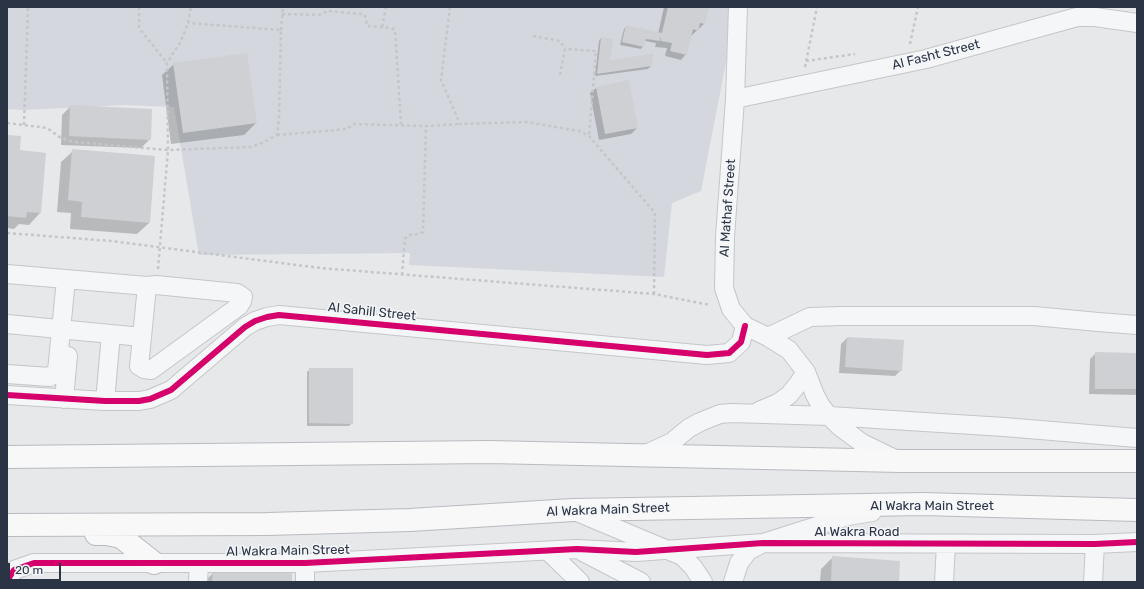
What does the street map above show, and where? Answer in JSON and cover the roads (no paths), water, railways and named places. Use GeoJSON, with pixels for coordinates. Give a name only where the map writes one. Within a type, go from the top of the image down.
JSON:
{"type":"FeatureCollection","features":[{"type":"Feature","properties":{"kind":"highway"},"geometry":{"type":"LineString","coordinates":[[7,457],[482,452],[901,461],[1137,461]]}},
{"type":"Feature","properties":{"kind":"highway","name":"Al Wakra Main Street"},"geometry":{"type":"LineString","coordinates":[[7,525],[267,524],[386,521],[572,510],[923,504],[1137,510]]}},
{"type":"Feature","properties":{"kind":"highway"},"geometry":{"type":"LineString","coordinates":[[46,525],[64,531],[107,534],[121,537],[154,564]]}},
{"type":"Feature","properties":{"kind":"street","name":"Al Mathaf Street"},"geometry":{"type":"LineString","coordinates":[[738,7],[735,99],[724,288],[731,309],[744,326],[768,337],[789,350],[806,372],[815,395],[829,416],[839,426],[862,443],[901,461]]}},
{"type":"Feature","properties":{"kind":"street","name":"Al Fasht Street"},"geometry":{"type":"LineString","coordinates":[[735,99],[926,59],[1077,17],[1095,16],[1137,23]]}},
{"type":"Feature","properties":{"kind":"street"},"geometry":{"type":"LineString","coordinates":[[7,274],[237,293],[242,297],[242,301],[238,306],[152,370],[144,369],[139,366],[142,336],[152,286]]}},
{"type":"Feature","properties":{"kind":"street"},"geometry":{"type":"LineString","coordinates":[[64,398],[66,280]]}},
{"type":"Feature","properties":{"kind":"street","name":"Al Sahill Street"},"geometry":{"type":"LineString","coordinates":[[7,395],[106,401],[139,401],[161,396],[180,383],[245,327],[261,319],[279,315],[707,355],[729,353],[740,342],[744,326]]}},
{"type":"Feature","properties":{"kind":"street"},"geometry":{"type":"LineString","coordinates":[[768,337],[810,317],[1034,316],[1137,324]]}},
{"type":"Feature","properties":{"kind":"street"},"geometry":{"type":"LineString","coordinates":[[7,324],[142,336]]}},
{"type":"Feature","properties":{"kind":"street"},"geometry":{"type":"LineString","coordinates":[[7,374],[50,377],[57,371],[66,329]]}},
{"type":"Feature","properties":{"kind":"street"},"geometry":{"type":"LineString","coordinates":[[106,401],[111,334]]}},
{"type":"Feature","properties":{"kind":"street"},"geometry":{"type":"LineString","coordinates":[[752,413],[766,410],[789,395],[806,372]]}},
{"type":"Feature","properties":{"kind":"street"},"geometry":{"type":"LineString","coordinates":[[641,456],[667,444],[690,428],[710,418],[731,412],[829,416],[1137,438]]}},
{"type":"Feature","properties":{"kind":"street"},"geometry":{"type":"LineString","coordinates":[[733,582],[733,576],[739,563],[748,551],[763,543],[848,516],[923,504]]}},
{"type":"Feature","properties":{"kind":"street"},"geometry":{"type":"LineString","coordinates":[[572,510],[682,556],[693,567],[703,582]]}},
{"type":"Feature","properties":{"kind":"street","name":"Al Wakra Road"},"geometry":{"type":"LineString","coordinates":[[577,549],[636,552],[671,551],[763,543],[1095,544],[1137,542]]}},
{"type":"Feature","properties":{"kind":"street"},"geometry":{"type":"LineString","coordinates":[[944,582],[946,544]]}},
{"type":"Feature","properties":{"kind":"street"},"geometry":{"type":"LineString","coordinates":[[1093,582],[1095,544]]}},
{"type":"Feature","properties":{"kind":"street"},"geometry":{"type":"LineString","coordinates":[[577,549],[641,582]]}},
{"type":"Feature","properties":{"kind":"street","name":"Al Wakra Main Street"},"geometry":{"type":"LineString","coordinates":[[7,581],[14,570],[34,563],[305,563],[577,549]]}},
{"type":"Feature","properties":{"kind":"street"},"geometry":{"type":"LineString","coordinates":[[548,551],[580,582]]}},
{"type":"Feature","properties":{"kind":"street"},"geometry":{"type":"LineString","coordinates":[[305,563],[305,582]]}},
{"type":"Feature","properties":{"kind":"street"},"geometry":{"type":"LineString","coordinates":[[198,582],[199,564]]}}]}
